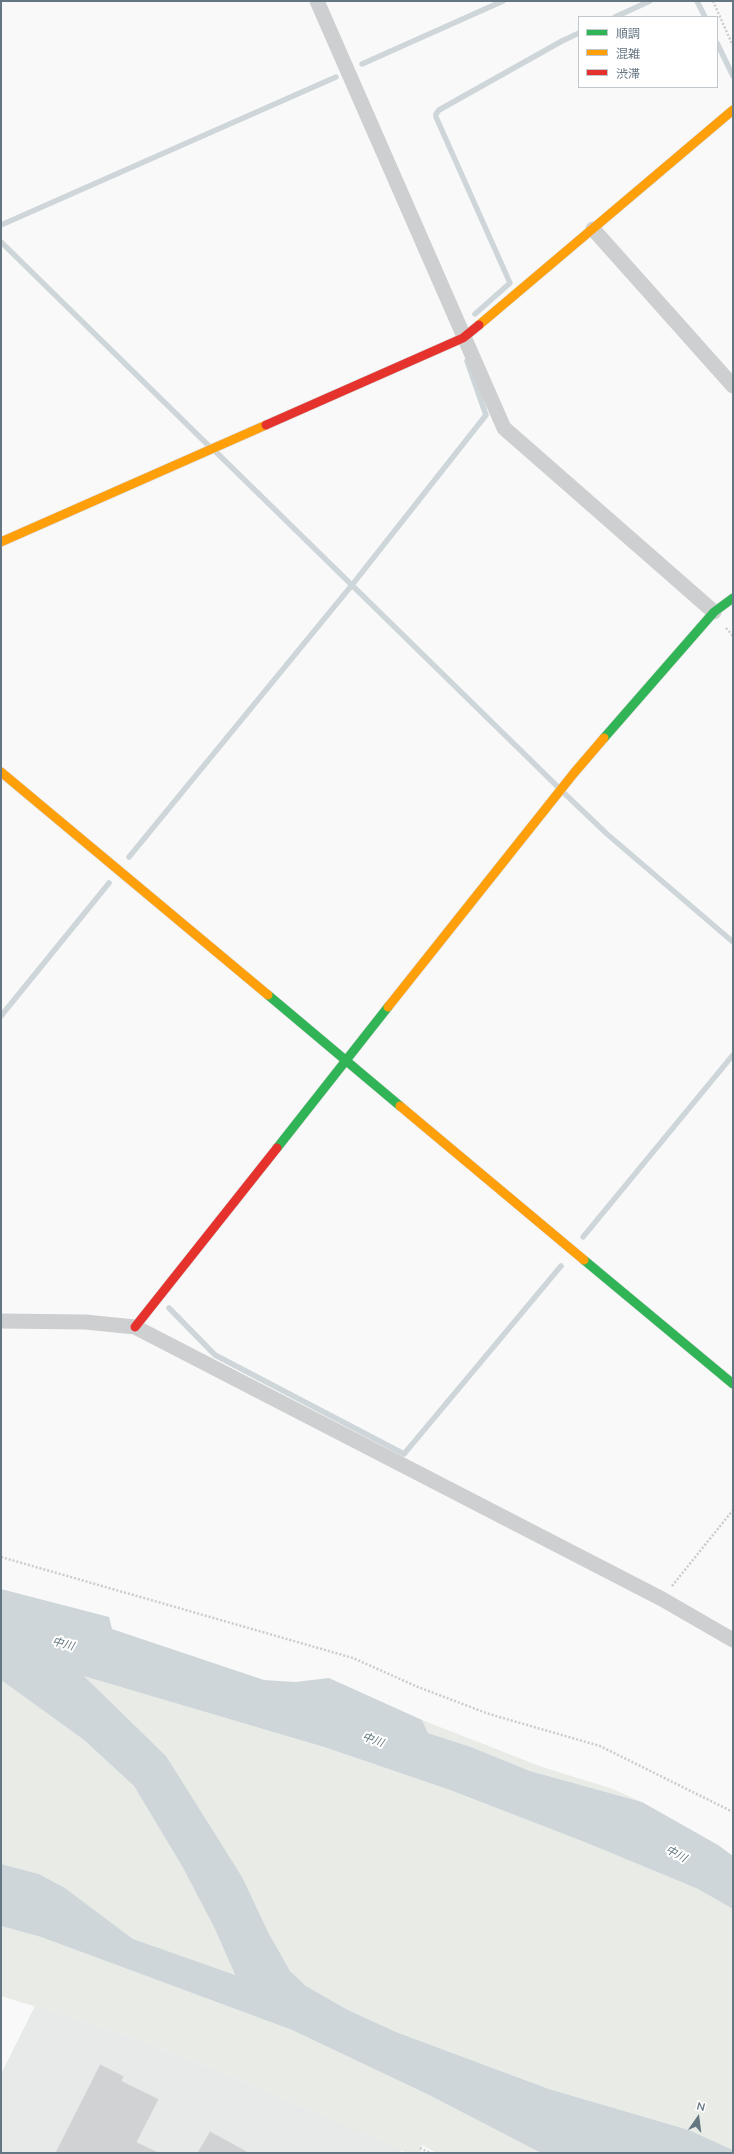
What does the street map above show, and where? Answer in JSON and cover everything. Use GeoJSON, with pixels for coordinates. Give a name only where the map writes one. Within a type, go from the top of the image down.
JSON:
{"type":"FeatureCollection","features":[{"type":"Feature","properties":{"kind":"street"},"geometry":{"type":"LineString","coordinates":[[317,1],[463,338],[504,428],[714,612]]}},
{"type":"Feature","properties":{"kind":"street"},"geometry":{"type":"LineString","coordinates":[[1,542],[463,338],[733,110]]}},
{"type":"Feature","properties":{"kind":"street"},"geometry":{"type":"LineString","coordinates":[[593,229],[733,386]]}},
{"type":"Feature","properties":{"kind":"street"},"geometry":{"type":"LineString","coordinates":[[135,1327],[566,783],[714,612],[733,598]]}},
{"type":"Feature","properties":{"kind":"street"},"geometry":{"type":"LineString","coordinates":[[1,772],[733,1384]]}},
{"type":"Feature","properties":{"kind":"street"},"geometry":{"type":"LineString","coordinates":[[1,1321],[85,1322],[135,1327],[662,1599],[733,1640]]}},
{"type":"Feature","properties":{"kind":"path"},"geometry":{"type":"LineString","coordinates":[[713,1],[733,46]]}},
{"type":"Feature","properties":{"kind":"path"},"geometry":{"type":"LineString","coordinates":[[662,1599],[733,1510]]}},
{"type":"Feature","properties":{"kind":"path"},"geometry":{"type":"LineString","coordinates":[[1,1557],[353,1658],[418,1687],[489,1714],[600,1746],[733,1812]]}},
{"type":"Feature","properties":{"kind":"path"},"geometry":{"type":"LineString","coordinates":[[420,2148],[430,2153]]}},
{"type":"Feature","properties":{"kind":"shaded area"},"geometry":{"type":"Polygon","coordinates":[[[83,1675],[324,1747],[450,1790],[587,1843],[698,1889],[733,1909],[733,2150],[689,2130],[549,2089],[396,2032],[348,2010],[306,1986],[290,1971],[166,1756],[83,1675]]]}},
{"type":"Feature","properties":{"kind":"shaded area"},"geometry":{"type":"Polygon","coordinates":[[[1,1680],[84,1740],[134,1786],[182,1866],[214,1927],[235,1976],[133,1939],[65,1888],[39,1874],[1,1864],[1,1680]]]}},
{"type":"Feature","properties":{"kind":"shaded area"},"geometry":{"type":"Polygon","coordinates":[[[422,1720],[542,1767],[610,1788],[642,1802],[530,1771],[471,1747],[428,1733],[422,1720]]]}},
{"type":"Feature","properties":{"kind":"shaded area"},"geometry":{"type":"Polygon","coordinates":[[[1,1926],[41,1937],[292,2030],[429,2095],[541,2153],[437,2153],[422,2145],[420,2153],[407,2153],[220,2071],[121,2033],[1,1996],[1,1926]]]}},
{"type":"Feature","properties":{"kind":"shaded area"},"geometry":{"type":"Polygon","coordinates":[[[35,2006],[121,2033],[220,2071],[402,2150],[400,2153],[1,2153],[1,2074],[35,2006]]]}},
{"type":"Feature","properties":{"kind":"water","name":"中川"},"geometry":{"type":"Polygon","coordinates":[[[1,1589],[109,1617],[112,1629],[264,1680],[295,1682],[329,1678],[422,1720],[428,1733],[471,1747],[530,1771],[642,1802],[718,1845],[733,1856],[733,1909],[698,1889],[587,1843],[450,1790],[324,1747],[84,1676],[166,1756],[242,1877],[268,1932],[290,1971],[306,1986],[348,2010],[396,2032],[549,2089],[689,2130],[733,2150],[733,2153],[541,2153],[429,2095],[292,2030],[41,1937],[1,1926],[1,1864],[39,1874],[65,1888],[133,1939],[235,1975],[214,1927],[182,1866],[134,1786],[84,1740],[1,1680],[1,1589]]]}},
{"type":"Feature","properties":{"kind":"building"},"geometry":{"type":"Polygon","coordinates":[[[100,2064],[124,2076],[122,2081],[159,2099],[137,2142],[160,2153],[55,2153],[100,2064]]]}},
{"type":"Feature","properties":{"kind":"building"},"geometry":{"type":"Polygon","coordinates":[[[210,2131],[250,2153],[197,2153],[210,2131]]]}},
{"type":"Feature","properties":{"kind":"waterway"},"geometry":{"type":"LineString","coordinates":[[362,64],[503,1]]}},
{"type":"Feature","properties":{"kind":"waterway"},"geometry":{"type":"LineString","coordinates":[[617,16],[650,1]]}},
{"type":"Feature","properties":{"kind":"waterway"},"geometry":{"type":"LineString","coordinates":[[697,1],[704,16]]}},
{"type":"Feature","properties":{"kind":"waterway"},"geometry":{"type":"LineString","coordinates":[[475,314],[510,283],[436,117],[436,114],[439,110],[578,33]]}},
{"type":"Feature","properties":{"kind":"waterway"},"geometry":{"type":"LineString","coordinates":[[718,45],[733,76]]}},
{"type":"Feature","properties":{"kind":"waterway"},"geometry":{"type":"LineString","coordinates":[[1,225],[336,77]]}},
{"type":"Feature","properties":{"kind":"waterway"},"geometry":{"type":"LineString","coordinates":[[1,242],[209,446]]}},
{"type":"Feature","properties":{"kind":"waterway"},"geometry":{"type":"LineString","coordinates":[[129,857],[352,585],[486,415],[467,361]]}},
{"type":"Feature","properties":{"kind":"waterway"},"geometry":{"type":"LineString","coordinates":[[216,452],[558,787]]}},
{"type":"Feature","properties":{"kind":"waterway"},"geometry":{"type":"LineString","coordinates":[[564,793],[607,834],[733,942]]}},
{"type":"Feature","properties":{"kind":"waterway"},"geometry":{"type":"LineString","coordinates":[[1,1016],[109,883]]}},
{"type":"Feature","properties":{"kind":"waterway"},"geometry":{"type":"LineString","coordinates":[[583,1237],[733,1055]]}},
{"type":"Feature","properties":{"kind":"waterway"},"geometry":{"type":"LineString","coordinates":[[169,1308],[215,1355],[404,1454],[561,1266]]}},
{"type":"Feature","properties":{"kind":"traffic: fast"},"geometry":{"type":"LineString","coordinates":[[604,738],[714,612],[733,598]]}},
{"type":"Feature","properties":{"kind":"traffic: fast"},"geometry":{"type":"LineString","coordinates":[[268,995],[400,1106]]}},
{"type":"Feature","properties":{"kind":"traffic: fast"},"geometry":{"type":"LineString","coordinates":[[277,1148],[388,1007]]}},
{"type":"Feature","properties":{"kind":"traffic: fast"},"geometry":{"type":"LineString","coordinates":[[584,1260],[733,1384]]}},
{"type":"Feature","properties":{"kind":"traffic: slow"},"geometry":{"type":"LineString","coordinates":[[479,325],[733,110]]}},
{"type":"Feature","properties":{"kind":"traffic: slow"},"geometry":{"type":"LineString","coordinates":[[1,542],[266,425]]}},
{"type":"Feature","properties":{"kind":"traffic: slow"},"geometry":{"type":"LineString","coordinates":[[388,1007],[574,773],[604,738]]}},
{"type":"Feature","properties":{"kind":"traffic: slow"},"geometry":{"type":"LineString","coordinates":[[1,772],[268,995]]}},
{"type":"Feature","properties":{"kind":"traffic: slow"},"geometry":{"type":"LineString","coordinates":[[400,1106],[584,1260]]}},
{"type":"Feature","properties":{"kind":"traffic: jam"},"geometry":{"type":"LineString","coordinates":[[266,425],[463,338],[479,325]]}},
{"type":"Feature","properties":{"kind":"traffic: jam"},"geometry":{"type":"LineString","coordinates":[[135,1327],[277,1148]]}}]}
